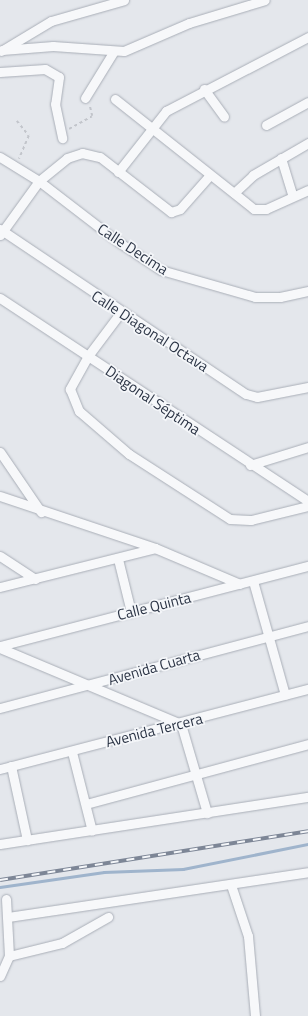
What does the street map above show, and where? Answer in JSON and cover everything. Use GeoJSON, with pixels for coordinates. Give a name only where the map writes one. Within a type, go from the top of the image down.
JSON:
{"type":"FeatureCollection","features":[{"type":"Feature","properties":{"kind":"street"},"geometry":{"type":"LineString","coordinates":[[1,51],[51,21],[124,0]]}},
{"type":"Feature","properties":{"kind":"street"},"geometry":{"type":"LineString","coordinates":[[1,51],[53,46],[114,51],[142,46],[189,23],[265,0]]}},
{"type":"Feature","properties":{"kind":"street"},"geometry":{"type":"LineString","coordinates":[[118,172],[153,130],[166,111],[204,89],[308,37]]}},
{"type":"Feature","properties":{"kind":"street"},"geometry":{"type":"LineString","coordinates":[[85,98],[114,51]]}},
{"type":"Feature","properties":{"kind":"street"},"geometry":{"type":"LineString","coordinates":[[0,72],[35,68],[59,77],[55,104],[62,134]]}},
{"type":"Feature","properties":{"kind":"street"},"geometry":{"type":"LineString","coordinates":[[204,89],[224,117]]}},
{"type":"Feature","properties":{"kind":"street"},"geometry":{"type":"LineString","coordinates":[[115,99],[210,175],[260,210],[292,195],[308,190]]}},
{"type":"Feature","properties":{"kind":"street"},"geometry":{"type":"LineString","coordinates":[[266,125],[308,102]]}},
{"type":"Feature","properties":{"kind":"street"},"geometry":{"type":"LineString","coordinates":[[234,193],[253,175],[308,143]]}},
{"type":"Feature","properties":{"kind":"street"},"geometry":{"type":"LineString","coordinates":[[1,232],[39,181],[67,158],[90,152],[166,210],[176,212],[210,175]]}},
{"type":"Feature","properties":{"kind":"street","name":"Calle Decima"},"geometry":{"type":"LineString","coordinates":[[0,158],[39,181],[117,241],[161,270],[255,297],[280,297],[308,291]]}},
{"type":"Feature","properties":{"kind":"street"},"geometry":{"type":"LineString","coordinates":[[281,158],[292,195]]}},
{"type":"Feature","properties":{"kind":"street","name":"Calle Diagonal Octava"},"geometry":{"type":"LineString","coordinates":[[1,232],[246,394],[257,397],[308,387]]}},
{"type":"Feature","properties":{"kind":"street","name":"Diagonal Séptima"},"geometry":{"type":"LineString","coordinates":[[0,298],[250,465],[308,501]]}},
{"type":"Feature","properties":{"kind":"street"},"geometry":{"type":"LineString","coordinates":[[121,312],[88,356],[70,389],[79,411],[129,454],[230,519],[251,520],[308,506]]}},
{"type":"Feature","properties":{"kind":"street"},"geometry":{"type":"LineString","coordinates":[[250,465],[308,447]]}},
{"type":"Feature","properties":{"kind":"street"},"geometry":{"type":"LineString","coordinates":[[0,452],[40,512]]}},
{"type":"Feature","properties":{"kind":"street"},"geometry":{"type":"LineString","coordinates":[[0,496],[40,512],[154,548],[240,584]]}},
{"type":"Feature","properties":{"kind":"street"},"geometry":{"type":"LineString","coordinates":[[0,588],[118,559],[154,548]]}},
{"type":"Feature","properties":{"kind":"street"},"geometry":{"type":"LineString","coordinates":[[0,556],[35,579]]}},
{"type":"Feature","properties":{"kind":"street"},"geometry":{"type":"LineString","coordinates":[[118,559],[131,612]]}},
{"type":"Feature","properties":{"kind":"street","name":"Calle Quinta"},"geometry":{"type":"LineString","coordinates":[[0,647],[308,566]]}},
{"type":"Feature","properties":{"kind":"street"},"geometry":{"type":"LineString","coordinates":[[253,581],[267,637],[285,695]]}},
{"type":"Feature","properties":{"kind":"street","name":"Avenida Cuarta"},"geometry":{"type":"LineString","coordinates":[[0,708],[308,626]]}},
{"type":"Feature","properties":{"kind":"street"},"geometry":{"type":"LineString","coordinates":[[0,647],[87,686],[181,724],[197,773],[207,813]]}},
{"type":"Feature","properties":{"kind":"street","name":"Avenida Tercera"},"geometry":{"type":"LineString","coordinates":[[0,769],[181,724],[308,689]]}},
{"type":"Feature","properties":{"kind":"street"},"geometry":{"type":"LineString","coordinates":[[86,804],[308,744]]}},
{"type":"Feature","properties":{"kind":"street"},"geometry":{"type":"LineString","coordinates":[[72,752],[92,831]]}},
{"type":"Feature","properties":{"kind":"street"},"geometry":{"type":"LineString","coordinates":[[11,766],[27,840]]}},
{"type":"Feature","properties":{"kind":"street"},"geometry":{"type":"LineString","coordinates":[[0,844],[308,797]]}},
{"type":"Feature","properties":{"kind":"street"},"geometry":{"type":"LineString","coordinates":[[8,917],[231,885],[308,872]]}},
{"type":"Feature","properties":{"kind":"street"},"geometry":{"type":"LineString","coordinates":[[231,885],[248,936],[255,1016]]}},
{"type":"Feature","properties":{"kind":"street"},"geometry":{"type":"LineString","coordinates":[[0,976],[10,956],[6,899]]}},
{"type":"Feature","properties":{"kind":"street"},"geometry":{"type":"LineString","coordinates":[[10,956],[62,943],[108,917]]}},
{"type":"Feature","properties":{"kind":"path"},"geometry":{"type":"LineString","coordinates":[[62,134],[78,127],[92,116],[85,98]]}},
{"type":"Feature","properties":{"kind":"path"},"geometry":{"type":"LineString","coordinates":[[15,168],[28,136],[17,121]]}},
{"type":"Feature","properties":{"kind":"waterway"},"geometry":{"type":"LineString","coordinates":[[0,887],[104,872],[183,869],[308,844]]}},
{"type":"Feature","properties":{"kind":"railway"},"geometry":{"type":"LineString","coordinates":[[0,880],[308,831]]}}]}
